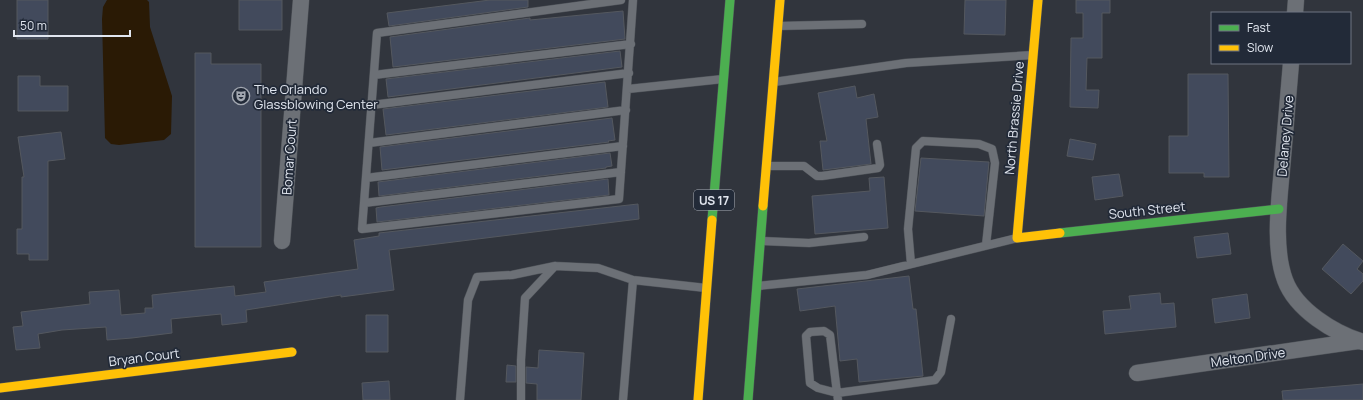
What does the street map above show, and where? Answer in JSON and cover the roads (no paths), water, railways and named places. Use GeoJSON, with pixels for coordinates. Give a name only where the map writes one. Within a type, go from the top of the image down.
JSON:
{"type":"FeatureCollection","features":[{"type":"Feature","properties":{"kind":"main road","name":"US 17"},"geometry":{"type":"LineString","coordinates":[[698,400],[730,0]]}},
{"type":"Feature","properties":{"kind":"main road"},"geometry":{"type":"LineString","coordinates":[[748,400],[780,0]]}},
{"type":"Feature","properties":{"kind":"main road","name":"North Brassie Drive"},"geometry":{"type":"LineString","coordinates":[[1017,238],[1038,0]]}},
{"type":"Feature","properties":{"kind":"main road"},"geometry":{"type":"LineString","coordinates":[[768,15],[774,68]]}},
{"type":"Feature","properties":{"kind":"main road","name":"South Street"},"geometry":{"type":"LineString","coordinates":[[1017,238],[1279,209]]}},
{"type":"Feature","properties":{"kind":"main road","name":"Bryan Court"},"geometry":{"type":"LineString","coordinates":[[0,388],[292,352]]}},
{"type":"Feature","properties":{"kind":"street","name":"Bomar Court"},"geometry":{"type":"LineString","coordinates":[[282,242],[301,0]]}},
{"type":"Feature","properties":{"kind":"street"},"geometry":{"type":"LineString","coordinates":[[1295,12],[1296,0]]}},
{"type":"Feature","properties":{"kind":"street","name":"Delaney Drive"},"geometry":{"type":"LineString","coordinates":[[1291,64],[1279,209],[1279,255],[1285,281],[1297,301],[1318,321],[1361,342]]}},
{"type":"Feature","properties":{"kind":"street","name":"Melton Drive"},"geometry":{"type":"LineString","coordinates":[[1137,373],[1361,342]]}},
{"type":"Feature","properties":{"kind":"lane"},"geometry":{"type":"LineString","coordinates":[[621,0],[377,33],[362,229],[619,199],[628,89],[633,0]]}},
{"type":"Feature","properties":{"kind":"lane"},"geometry":{"type":"LineString","coordinates":[[778,26],[862,24]]}},
{"type":"Feature","properties":{"kind":"lane"},"geometry":{"type":"LineString","coordinates":[[374,75],[631,44]]}},
{"type":"Feature","properties":{"kind":"lane"},"geometry":{"type":"LineString","coordinates":[[773,83],[906,63],[1033,55]]}},
{"type":"Feature","properties":{"kind":"lane"},"geometry":{"type":"LineString","coordinates":[[372,105],[629,73]]}},
{"type":"Feature","properties":{"kind":"lane"},"geometry":{"type":"LineString","coordinates":[[628,89],[724,79]]}},
{"type":"Feature","properties":{"kind":"lane"},"geometry":{"type":"LineString","coordinates":[[369,142],[626,110]]}},
{"type":"Feature","properties":{"kind":"lane"},"geometry":{"type":"LineString","coordinates":[[910,264],[908,229],[916,148],[923,141],[979,144],[992,149],[995,163],[986,245]]}},
{"type":"Feature","properties":{"kind":"lane"},"geometry":{"type":"LineString","coordinates":[[767,166],[804,166],[817,176],[878,168],[880,165],[877,144]]}},
{"type":"Feature","properties":{"kind":"lane"},"geometry":{"type":"LineString","coordinates":[[366,178],[623,146]]}},
{"type":"Feature","properties":{"kind":"lane"},"geometry":{"type":"LineString","coordinates":[[364,203],[621,172]]}},
{"type":"Feature","properties":{"kind":"lane"},"geometry":{"type":"LineString","coordinates":[[761,241],[809,243],[864,237]]}},
{"type":"Feature","properties":{"kind":"lane"},"geometry":{"type":"LineString","coordinates":[[757,286],[866,275],[1017,238]]}},
{"type":"Feature","properties":{"kind":"lane"},"geometry":{"type":"LineString","coordinates":[[460,400],[468,300],[477,277],[512,275],[555,266],[598,268],[633,280],[707,288]]}},
{"type":"Feature","properties":{"kind":"lane"},"geometry":{"type":"LineString","coordinates":[[521,400],[524,298],[555,266]]}},
{"type":"Feature","properties":{"kind":"lane"},"geometry":{"type":"LineString","coordinates":[[623,400],[633,280]]}},
{"type":"Feature","properties":{"kind":"lane"},"geometry":{"type":"LineString","coordinates":[[837,396],[830,335],[824,331],[810,332],[806,336],[810,383],[837,396],[934,380],[941,372],[951,319]]}},
{"type":"Feature","properties":{"kind":"place","name":"The Orlando Glassblowing Center"},"geometry":{"type":"Point","coordinates":[241,96]}}]}
